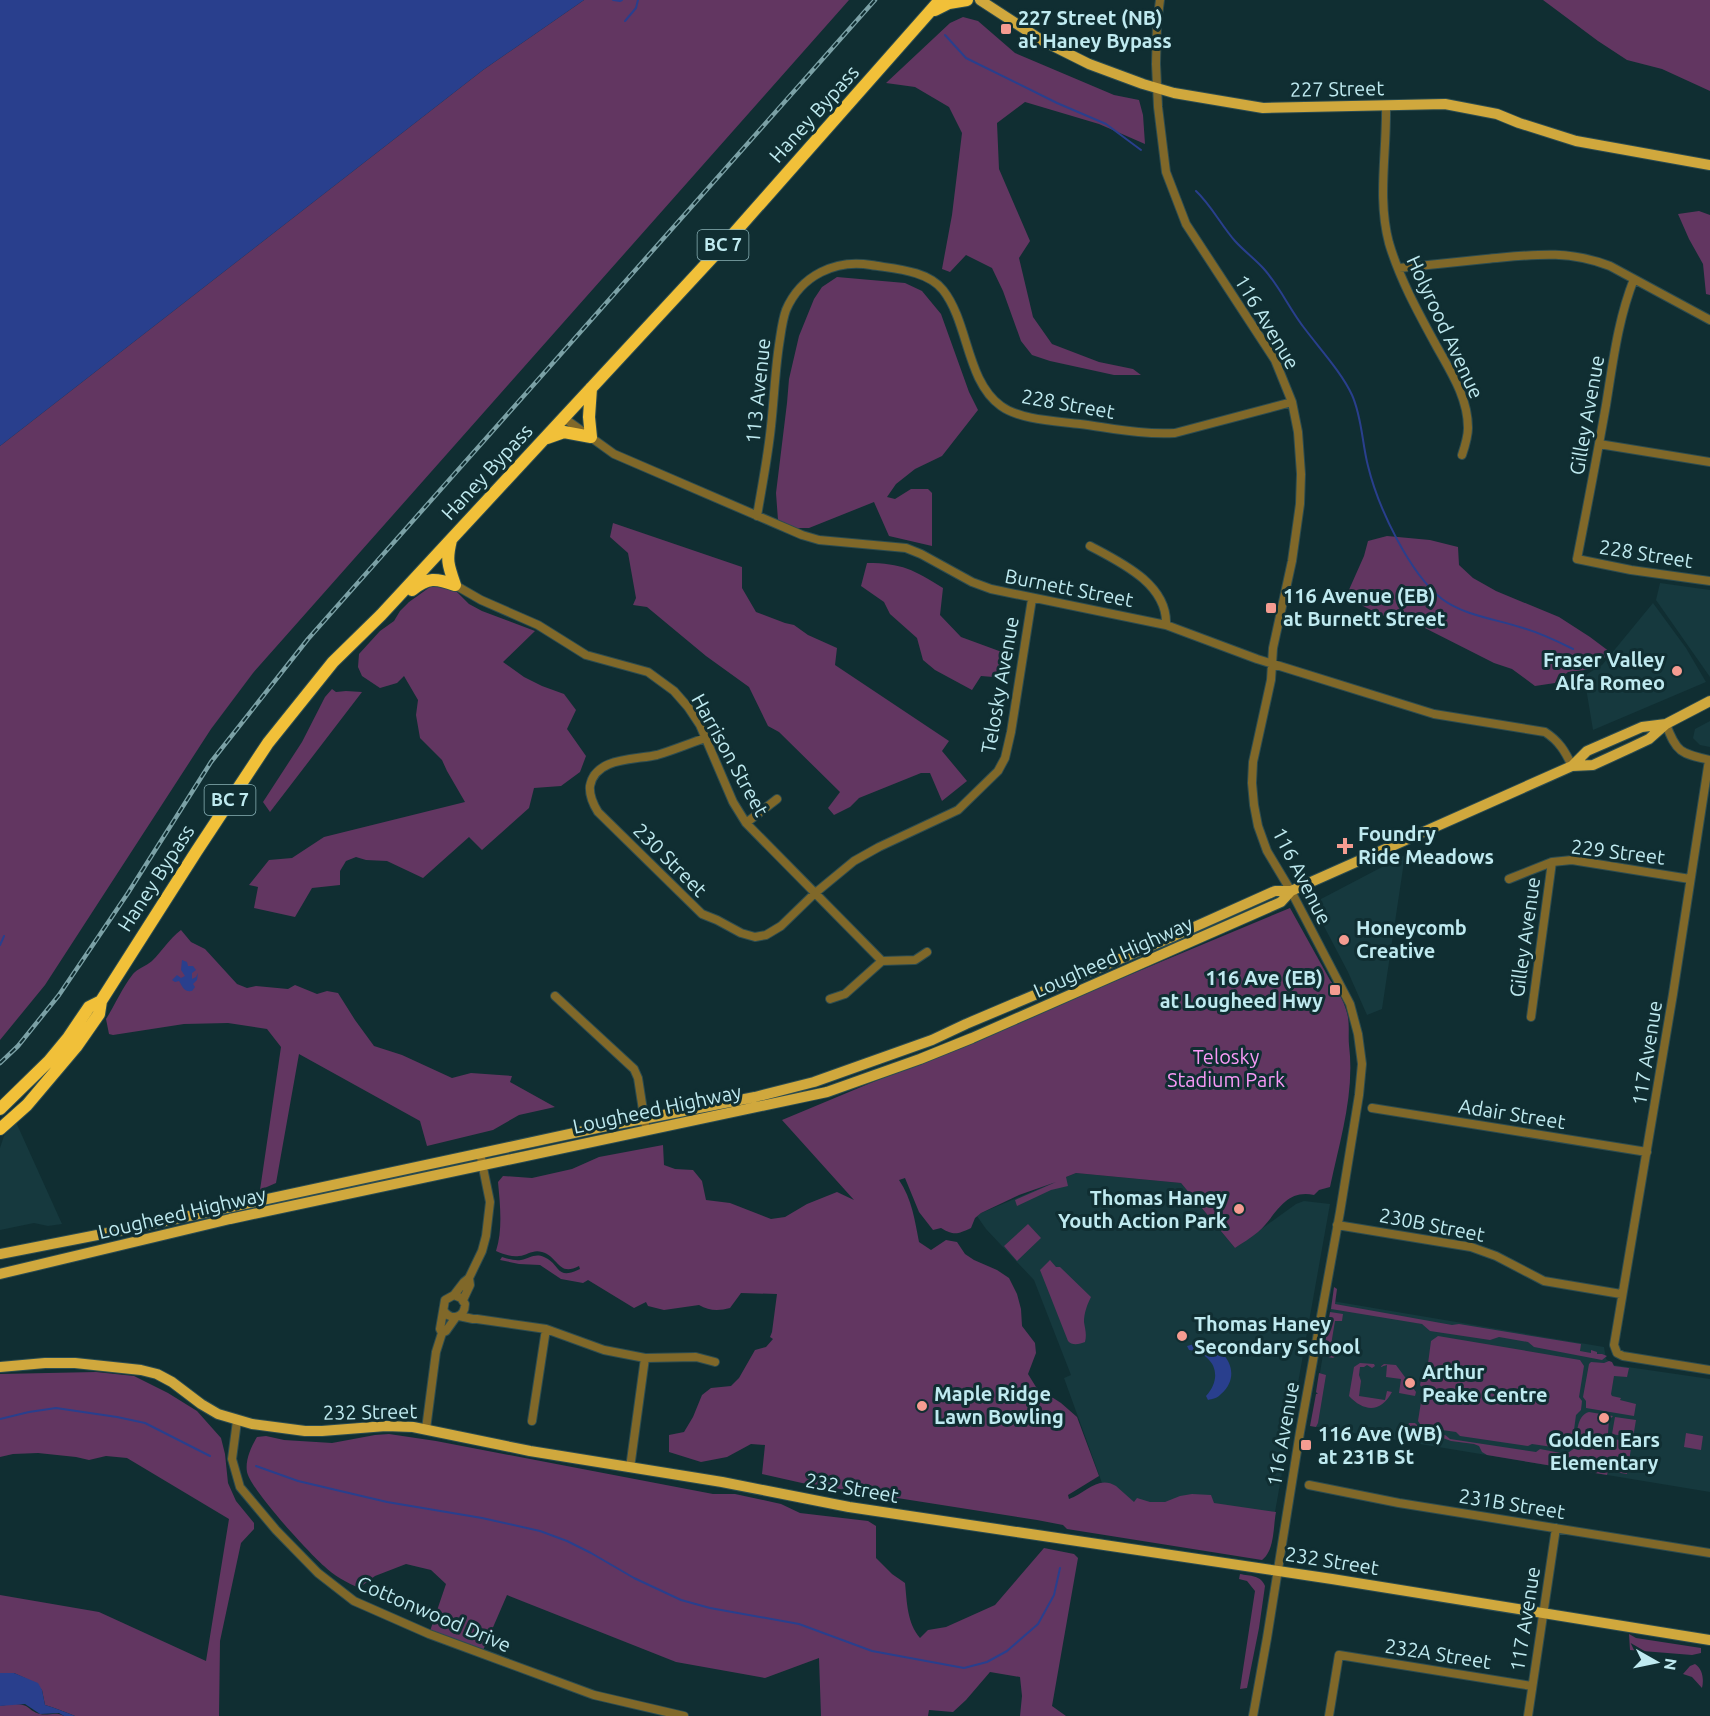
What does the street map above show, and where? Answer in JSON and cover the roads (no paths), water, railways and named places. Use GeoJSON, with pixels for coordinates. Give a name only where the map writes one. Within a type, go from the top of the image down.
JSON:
{"type":"FeatureCollection","features":[{"type":"Feature","properties":{"kind":"highway","name":"Haney Bypass"},"geometry":{"type":"LineString","coordinates":[[0,1129],[27,1105],[76,1047],[99,1014],[100,1001],[268,743],[333,662],[381,615],[720,248],[940,0]]}},
{"type":"Feature","properties":{"kind":"highway"},"geometry":{"type":"LineString","coordinates":[[931,12],[949,3],[967,0]]}},
{"type":"Feature","properties":{"kind":"highway"},"geometry":{"type":"LineString","coordinates":[[544,439],[564,432],[591,437],[589,417],[591,388]]}},
{"type":"Feature","properties":{"kind":"highway"},"geometry":{"type":"LineString","coordinates":[[452,539],[447,554],[455,585]]}},
{"type":"Feature","properties":{"kind":"highway"},"geometry":{"type":"LineString","coordinates":[[381,615],[423,581],[440,579],[455,585]]}},
{"type":"Feature","properties":{"kind":"highway","name":"Haney Bypass"},"geometry":{"type":"LineString","coordinates":[[0,1109],[49,1061],[89,1007],[100,1001]]}},
{"type":"Feature","properties":{"kind":"main road","name":"227 Street"},"geometry":{"type":"LineString","coordinates":[[980,0],[1043,41],[1089,64],[1157,89],[1263,108],[1445,104],[1497,114],[1576,141],[1710,165]]}},
{"type":"Feature","properties":{"kind":"main road","name":"Lougheed Highway"},"geometry":{"type":"LineString","coordinates":[[0,1274],[230,1219],[482,1165],[825,1078],[932,1040],[1275,891],[1291,891],[1572,766],[1593,765],[1649,739],[1666,724],[1710,701]]}},
{"type":"Feature","properties":{"kind":"main road","name":"Lougheed Highway"},"geometry":{"type":"LineString","coordinates":[[0,1254],[133,1228],[480,1153],[646,1124]]}},
{"type":"Feature","properties":{"kind":"main road","name":"232 Street"},"geometry":{"type":"LineString","coordinates":[[0,1367],[75,1363],[141,1370],[157,1374],[218,1414],[237,1420],[305,1431],[394,1426],[426,1429],[531,1451],[722,1482],[849,1507],[1278,1570],[1710,1640]]}},
{"type":"Feature","properties":{"kind":"street","name":"116 Avenue"},"geometry":{"type":"LineString","coordinates":[[1160,0],[1156,40],[1157,89],[1167,172],[1180,211],[1196,239],[1275,360],[1292,402],[1300,450],[1300,504],[1292,561],[1274,648],[1271,680],[1252,762],[1252,789],[1258,826],[1267,851],[1291,891],[1350,1004],[1361,1053],[1360,1084],[1253,1716]]}},
{"type":"Feature","properties":{"kind":"street","name":"Holyrood Avenue"},"geometry":{"type":"LineString","coordinates":[[1386,106],[1383,202],[1389,242],[1406,287],[1462,394],[1468,430],[1462,455]]}},
{"type":"Feature","properties":{"kind":"street"},"geometry":{"type":"LineString","coordinates":[[1399,268],[1538,254],[1557,254],[1593,260],[1610,266],[1710,320]]}},
{"type":"Feature","properties":{"kind":"street","name":"228 Street"},"geometry":{"type":"LineString","coordinates":[[810,279],[830,268],[849,263],[909,272],[931,280],[942,289],[956,312],[977,375],[1000,406],[1014,413],[1165,434],[1292,402]]}},
{"type":"Feature","properties":{"kind":"street","name":"113 Avenue"},"geometry":{"type":"LineString","coordinates":[[757,516],[770,436],[774,379],[784,318],[791,301],[810,279]]}},
{"type":"Feature","properties":{"kind":"street","name":"Gilley Avenue"},"geometry":{"type":"LineString","coordinates":[[1577,559],[1620,322],[1634,279]]}},
{"type":"Feature","properties":{"kind":"street","name":"Burnett Street"},"geometry":{"type":"LineString","coordinates":[[564,418],[614,454],[802,535],[819,540],[906,548],[981,586],[1166,625],[1272,664],[1434,714],[1545,732],[1556,738],[1564,748],[1572,766]]}},
{"type":"Feature","properties":{"kind":"street"},"geometry":{"type":"LineString","coordinates":[[1599,444],[1710,462]]}},
{"type":"Feature","properties":{"kind":"street"},"geometry":{"type":"LineString","coordinates":[[1090,546],[1114,558],[1146,581],[1161,601],[1166,614],[1166,625]]}},
{"type":"Feature","properties":{"kind":"street","name":"228 Street"},"geometry":{"type":"LineString","coordinates":[[1577,559],[1632,570],[1710,581]]}},
{"type":"Feature","properties":{"kind":"street","name":"Harrison Street"},"geometry":{"type":"LineString","coordinates":[[455,585],[481,600],[538,624],[586,655],[648,672],[674,691],[688,707],[706,738],[733,802],[746,823],[882,961]]}},
{"type":"Feature","properties":{"kind":"street","name":"Telosky Avenue"},"geometry":{"type":"LineString","coordinates":[[761,937],[781,926],[814,894],[855,861],[869,852],[958,810],[998,771],[1005,758],[1010,739],[1032,598]]}},
{"type":"Feature","properties":{"kind":"street"},"geometry":{"type":"LineString","coordinates":[[1666,724],[1681,752],[1709,760]]}},
{"type":"Feature","properties":{"kind":"street","name":"230 Street"},"geometry":{"type":"LineString","coordinates":[[706,738],[656,755],[611,763],[595,775],[591,783],[592,804],[699,911],[741,933],[761,937]]}},
{"type":"Feature","properties":{"kind":"street","name":"117 Avenue"},"geometry":{"type":"LineString","coordinates":[[1709,760],[1614,1345],[1616,1351],[1623,1356],[1710,1370]]}},
{"type":"Feature","properties":{"kind":"street"},"geometry":{"type":"LineString","coordinates":[[746,823],[777,799]]}},
{"type":"Feature","properties":{"kind":"street","name":"229 Street"},"geometry":{"type":"LineString","coordinates":[[1509,879],[1552,862],[1572,860],[1690,879]]}},
{"type":"Feature","properties":{"kind":"street","name":"Gilley Avenue"},"geometry":{"type":"LineString","coordinates":[[1531,1017],[1552,862]]}},
{"type":"Feature","properties":{"kind":"street"},"geometry":{"type":"LineString","coordinates":[[830,999],[845,994],[882,961],[915,960],[927,952]]}},
{"type":"Feature","properties":{"kind":"street"},"geometry":{"type":"LineString","coordinates":[[555,996],[634,1069],[638,1078],[646,1124]]}},
{"type":"Feature","properties":{"kind":"street","name":"Adair Street"},"geometry":{"type":"LineString","coordinates":[[1372,1108],[1647,1152]]}},
{"type":"Feature","properties":{"kind":"street"},"geometry":{"type":"LineString","coordinates":[[442,1333],[458,1317],[464,1304],[470,1278],[486,1236],[490,1202],[480,1153]]}},
{"type":"Feature","properties":{"kind":"street","name":"230B Street"},"geometry":{"type":"LineString","coordinates":[[1337,1225],[1471,1247],[1496,1256],[1544,1281],[1621,1294]]}},
{"type":"Feature","properties":{"kind":"street"},"geometry":{"type":"LineString","coordinates":[[426,1429],[436,1352],[442,1333],[440,1329],[445,1300],[454,1295],[470,1278]]}},
{"type":"Feature","properties":{"kind":"street"},"geometry":{"type":"LineString","coordinates":[[454,1295],[477,1318]]}},
{"type":"Feature","properties":{"kind":"street"},"geometry":{"type":"LineString","coordinates":[[444,1311],[449,1316],[546,1329],[604,1350],[645,1358],[696,1357],[715,1362]]}},
{"type":"Feature","properties":{"kind":"street"},"geometry":{"type":"LineString","coordinates":[[532,1421],[546,1329]]}},
{"type":"Feature","properties":{"kind":"street"},"geometry":{"type":"LineString","coordinates":[[630,1468],[645,1358]]}},
{"type":"Feature","properties":{"kind":"street","name":"Cottonwood Drive"},"geometry":{"type":"LineString","coordinates":[[237,1420],[232,1459],[240,1486],[276,1530],[318,1574],[354,1601],[429,1634],[594,1695],[684,1716]]}},
{"type":"Feature","properties":{"kind":"street","name":"231B Street"},"geometry":{"type":"LineString","coordinates":[[1310,1485],[1399,1503],[1710,1553]]}},
{"type":"Feature","properties":{"kind":"street","name":"117 Avenue"},"geometry":{"type":"LineString","coordinates":[[1527,1716],[1556,1528]]}},
{"type":"Feature","properties":{"kind":"street","name":"232A Street"},"geometry":{"type":"LineString","coordinates":[[1329,1716],[1339,1655],[1532,1686]]}},
{"type":"Feature","properties":{"kind":"water"},"geometry":{"type":"Polygon","coordinates":[[[0,0],[584,0],[483,70],[0,446],[0,0]]]}},
{"type":"Feature","properties":{"kind":"water"},"geometry":{"type":"Polygon","coordinates":[[[182,960],[196,970],[192,973],[192,979],[198,973],[192,991],[185,990],[179,981],[172,980],[177,975],[181,978],[185,976],[181,970],[182,960]]]}},
{"type":"Feature","properties":{"kind":"water"},"geometry":{"type":"Polygon","coordinates":[[[1198,1343],[1208,1345],[1223,1354],[1231,1369],[1228,1386],[1218,1396],[1208,1400],[1206,1396],[1214,1381],[1214,1367],[1205,1356],[1189,1350],[1187,1346],[1198,1343]]]}},
{"type":"Feature","properties":{"kind":"water"},"geometry":{"type":"Polygon","coordinates":[[[0,1673],[14,1673],[38,1683],[45,1705],[75,1716],[64,1716],[59,1713],[40,1714],[25,1704],[0,1706],[0,1673]]]}},
{"type":"Feature","properties":{"kind":"waterway"},"geometry":{"type":"LineString","coordinates":[[613,0],[622,0]]}},
{"type":"Feature","properties":{"kind":"waterway"},"geometry":{"type":"LineString","coordinates":[[625,21],[636,8],[638,0]]}},
{"type":"Feature","properties":{"kind":"waterway"},"geometry":{"type":"LineString","coordinates":[[945,35],[966,58],[1057,103],[1106,124],[1141,150]]}},
{"type":"Feature","properties":{"kind":"waterway"},"geometry":{"type":"LineString","coordinates":[[1196,191],[1235,241],[1270,276],[1300,322],[1348,387],[1358,412],[1368,466],[1379,500],[1396,538],[1430,588],[1451,605],[1529,630],[1573,649]]}},
{"type":"Feature","properties":{"kind":"waterway"},"geometry":{"type":"LineString","coordinates":[[0,945],[4,936]]}},
{"type":"Feature","properties":{"kind":"waterway"},"geometry":{"type":"LineString","coordinates":[[0,1419],[56,1408],[117,1417],[145,1423],[210,1456]]}},
{"type":"Feature","properties":{"kind":"waterway"},"geometry":{"type":"LineString","coordinates":[[256,1466],[298,1481],[387,1502],[482,1518],[540,1531],[567,1541],[634,1578],[681,1600],[710,1608],[799,1624],[872,1651],[964,1668],[987,1662],[1007,1651],[1038,1624],[1054,1595],[1060,1568]]}},
{"type":"Feature","properties":{"kind":"railway"},"geometry":{"type":"LineString","coordinates":[[0,1063],[18,1046],[59,995],[128,893],[211,762],[308,639],[875,0]]}},
{"type":"Feature","properties":{"kind":"place","name":"227 Street (NB) at Haney Bypass"},"geometry":{"type":"Point","coordinates":[1006,29]}},
{"type":"Feature","properties":{"kind":"place","name":"116 Avenue (EB) at Burnett Street"},"geometry":{"type":"Point","coordinates":[1271,608]}},
{"type":"Feature","properties":{"kind":"place","name":"Fraser Valley Alfa Romeo"},"geometry":{"type":"Point","coordinates":[1677,671]}},
{"type":"Feature","properties":{"kind":"place","name":"Foundry Ride Meadows"},"geometry":{"type":"Point","coordinates":[1345,846]}},
{"type":"Feature","properties":{"kind":"place","name":"Honeycomb Creative"},"geometry":{"type":"Point","coordinates":[1344,940]}},
{"type":"Feature","properties":{"kind":"place","name":"116 Ave (EB) at Lougheed Hwy"},"geometry":{"type":"Point","coordinates":[1335,990]}},
{"type":"Feature","properties":{"kind":"place","name":"Thomas Haney Youth Action Park"},"geometry":{"type":"Point","coordinates":[1239,1209]}},
{"type":"Feature","properties":{"kind":"place","name":"Thomas Haney Secondary School"},"geometry":{"type":"Point","coordinates":[1182,1336]}},
{"type":"Feature","properties":{"kind":"place","name":"Arthur Peake Centre"},"geometry":{"type":"Point","coordinates":[1410,1383]}},
{"type":"Feature","properties":{"kind":"place","name":"Maple Ridge Lawn Bowling"},"geometry":{"type":"Point","coordinates":[922,1406]}},
{"type":"Feature","properties":{"kind":"place","name":"Golden Ears Elementary"},"geometry":{"type":"Point","coordinates":[1604,1418]}},
{"type":"Feature","properties":{"kind":"place","name":"116 Ave (WB) at 231B St"},"geometry":{"type":"Point","coordinates":[1306,1445]}},
{"type":"Feature","properties":{"kind":"park label","name":"Telosky Stadium Park"},"geometry":{"type":"Point","coordinates":[1226,1068]}}]}
